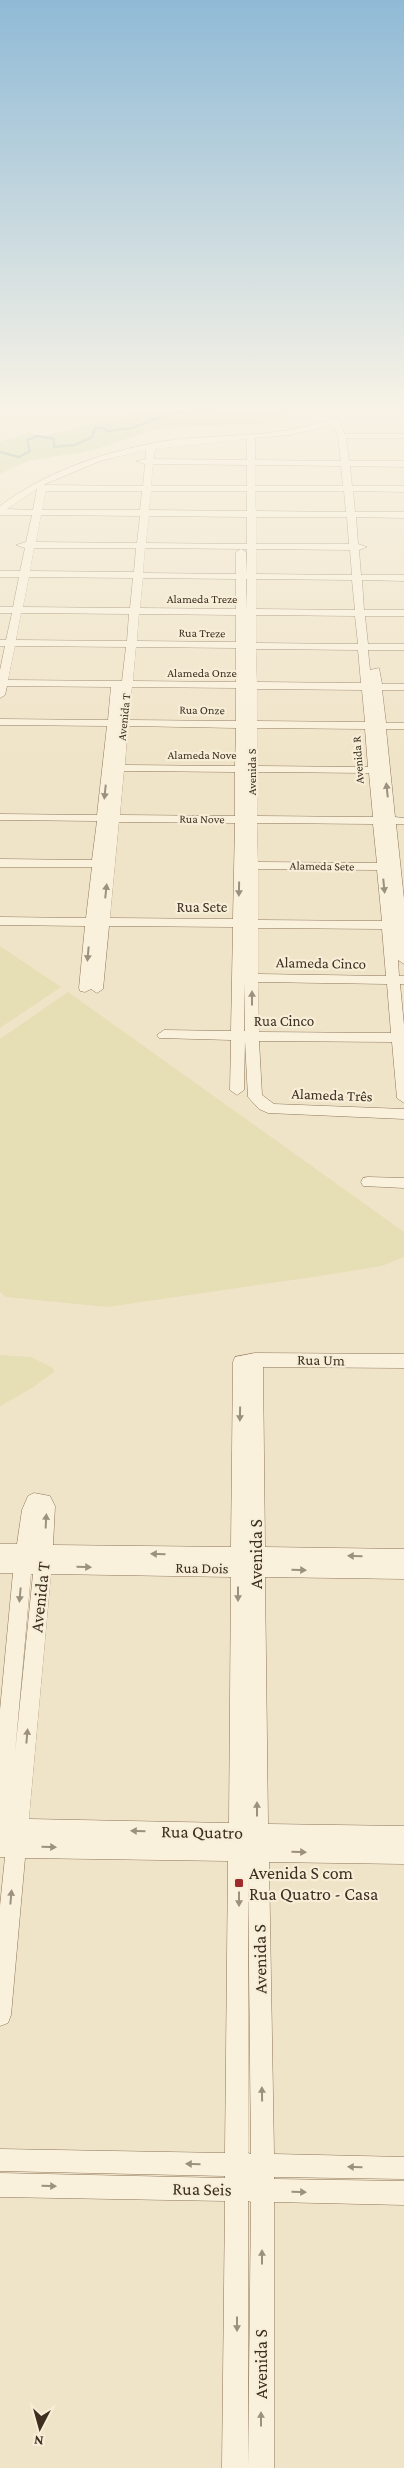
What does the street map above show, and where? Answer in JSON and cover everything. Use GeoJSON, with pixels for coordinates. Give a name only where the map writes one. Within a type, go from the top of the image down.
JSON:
{"type":"FeatureCollection","features":[{"type":"Feature","properties":{"kind":"street"},"geometry":{"type":"LineString","coordinates":[[0,695],[3,645],[8,610],[19,577],[30,525]]}},
{"type":"Feature","properties":{"kind":"street","name":"Avenida T"},"geometry":{"type":"LineString","coordinates":[[91,988],[139,525]]}},
{"type":"Feature","properties":{"kind":"street","name":"Avenida S"},"geometry":{"type":"LineString","coordinates":[[246,525],[246,769],[247,816],[252,865],[252,1042],[254,1095],[261,1104]]}},
{"type":"Feature","properties":{"kind":"street","name":"Avenida R"},"geometry":{"type":"LineString","coordinates":[[356,525],[375,729],[373,770],[377,818],[394,867]]}},
{"type":"Feature","properties":{"kind":"street"},"geometry":{"type":"LineString","coordinates":[[26,544],[358,547]]}},
{"type":"Feature","properties":{"kind":"street"},"geometry":{"type":"LineString","coordinates":[[0,574],[19,577]]}},
{"type":"Feature","properties":{"kind":"street"},"geometry":{"type":"LineString","coordinates":[[0,579],[19,577],[404,582]]}},
{"type":"Feature","properties":{"kind":"street"},"geometry":{"type":"LineString","coordinates":[[361,580],[404,578]]}},
{"type":"Feature","properties":{"kind":"street","name":"Alameda Treze"},"geometry":{"type":"LineString","coordinates":[[8,610],[404,613]]}},
{"type":"Feature","properties":{"kind":"street","name":"Rua Treze"},"geometry":{"type":"LineString","coordinates":[[3,645],[368,649],[404,647]]}},
{"type":"Feature","properties":{"kind":"street","name":"Rua Treze"},"geometry":{"type":"LineString","coordinates":[[368,649],[404,652]]}},
{"type":"Feature","properties":{"kind":"street","name":"Alameda Onze"},"geometry":{"type":"LineString","coordinates":[[1,683],[404,687]]}},
{"type":"Feature","properties":{"kind":"street","name":"Rua Onze"},"geometry":{"type":"LineString","coordinates":[[0,722],[118,726]]}},
{"type":"Feature","properties":{"kind":"street","name":"Rua Onze"},"geometry":{"type":"LineString","coordinates":[[0,728],[118,726],[404,731]]}},
{"type":"Feature","properties":{"kind":"street","name":"Rua Onze"},"geometry":{"type":"LineString","coordinates":[[375,729],[404,726]]}},
{"type":"Feature","properties":{"kind":"street","name":"Avenida R"},"geometry":{"type":"LineString","coordinates":[[375,729],[385,770],[394,867],[404,1098]]}},
{"type":"Feature","properties":{"kind":"street","name":"Alameda Nove"},"geometry":{"type":"LineString","coordinates":[[113,768],[385,770]]}},
{"type":"Feature","properties":{"kind":"street","name":"Rua Nove"},"geometry":{"type":"LineString","coordinates":[[0,810],[108,815]]}},
{"type":"Feature","properties":{"kind":"street","name":"Rua Nove"},"geometry":{"type":"LineString","coordinates":[[390,818],[404,814]]}},
{"type":"Feature","properties":{"kind":"street","name":"Rua Nove"},"geometry":{"type":"LineString","coordinates":[[0,817],[108,815],[247,816],[390,818],[404,821]]}},
{"type":"Feature","properties":{"kind":"street","name":"Avenida S"},"geometry":{"type":"LineString","coordinates":[[237,1090],[240,865],[247,816]]}},
{"type":"Feature","properties":{"kind":"street"},"geometry":{"type":"LineString","coordinates":[[0,863],[103,864]]}},
{"type":"Feature","properties":{"kind":"street","name":"Alameda Sete"},"geometry":{"type":"LineString","coordinates":[[240,865],[394,867]]}},
{"type":"Feature","properties":{"kind":"street","name":"Rua Sete"},"geometry":{"type":"LineString","coordinates":[[0,915],[97,920]]}},
{"type":"Feature","properties":{"kind":"street","name":"Rua Sete"},"geometry":{"type":"LineString","coordinates":[[0,921],[397,922]]}},
{"type":"Feature","properties":{"kind":"street","name":"Avenida R"},"geometry":{"type":"LineString","coordinates":[[397,922],[404,960]]}},
{"type":"Feature","properties":{"kind":"street","name":"Alameda Cinco"},"geometry":{"type":"LineString","coordinates":[[238,978],[398,980]]}},
{"type":"Feature","properties":{"kind":"street","name":"Rua Cinco"},"geometry":{"type":"LineString","coordinates":[[164,1035],[238,1042]]}},
{"type":"Feature","properties":{"kind":"street","name":"Rua Cinco"},"geometry":{"type":"LineString","coordinates":[[177,1045],[238,1042],[401,1043]]}},
{"type":"Feature","properties":{"kind":"street","name":"Alameda Três"},"geometry":{"type":"LineString","coordinates":[[261,1104],[273,1109],[404,1114]]}},
{"type":"Feature","properties":{"kind":"street"},"geometry":{"type":"LineString","coordinates":[[368,1182],[404,1183]]}},
{"type":"Feature","properties":{"kind":"street"},"geometry":{"type":"LineString","coordinates":[[380,1192],[404,1193]]}},
{"type":"Feature","properties":{"kind":"street","name":"Rua Um"},"geometry":{"type":"LineString","coordinates":[[248,1362],[404,1361]]}},
{"type":"Feature","properties":{"kind":"street","name":"Avenida S"},"geometry":{"type":"LineString","coordinates":[[236,2468],[238,2165],[248,1842],[248,1362]]}},
{"type":"Feature","properties":{"kind":"street","name":"Rua Dois"},"geometry":{"type":"LineString","coordinates":[[0,1552],[34,1559]]}},
{"type":"Feature","properties":{"kind":"street","name":"Rua Dois"},"geometry":{"type":"LineString","coordinates":[[247,1562],[404,1557]]}},
{"type":"Feature","properties":{"kind":"street","name":"Avenida T"},"geometry":{"type":"LineString","coordinates":[[0,1812],[34,1559]]}},
{"type":"Feature","properties":{"kind":"street","name":"Avenida T"},"geometry":{"type":"LineString","coordinates":[[0,2016],[8,1838],[34,1559]]}},
{"type":"Feature","properties":{"kind":"street","name":"Rua Dois"},"geometry":{"type":"LineString","coordinates":[[0,1565],[34,1559],[247,1562],[404,1571]]}},
{"type":"Feature","properties":{"kind":"street","name":"Rua Quatro"},"geometry":{"type":"LineString","coordinates":[[8,1838],[248,1842],[404,1836]]}},
{"type":"Feature","properties":{"kind":"street","name":"Avenida S"},"geometry":{"type":"LineString","coordinates":[[248,1842],[263,2166],[261,2468]]}},
{"type":"Feature","properties":{"kind":"street","name":"Rua Quatro"},"geometry":{"type":"LineString","coordinates":[[248,1842],[404,1854]]}},
{"type":"Feature","properties":{"kind":"street","name":"Rua Seis"},"geometry":{"type":"LineString","coordinates":[[0,2160],[404,2168]]}},
{"type":"Feature","properties":{"kind":"street","name":"Rua Seis"},"geometry":{"type":"LineString","coordinates":[[0,2184],[262,2192],[404,2193]]}},
{"type":"Feature","properties":{"kind":"shaded area"},"geometry":{"type":"Polygon","coordinates":[[[0,946],[61,987],[0,1028],[0,946]]]}},
{"type":"Feature","properties":{"kind":"shaded area"},"geometry":{"type":"Polygon","coordinates":[[[68,992],[404,1232],[404,1257],[382,1266],[107,1307],[6,1297],[0,1292],[0,1039],[68,992]]]}},
{"type":"Feature","properties":{"kind":"shaded area"},"geometry":{"type":"Polygon","coordinates":[[[0,1355],[31,1357],[53,1368],[54,1372],[32,1388],[0,1406],[0,1355]]]}},
{"type":"Feature","properties":{"kind":"place","name":"Avenida S com Rua Quatro - Casa"},"geometry":{"type":"Point","coordinates":[239,1883]}}]}
